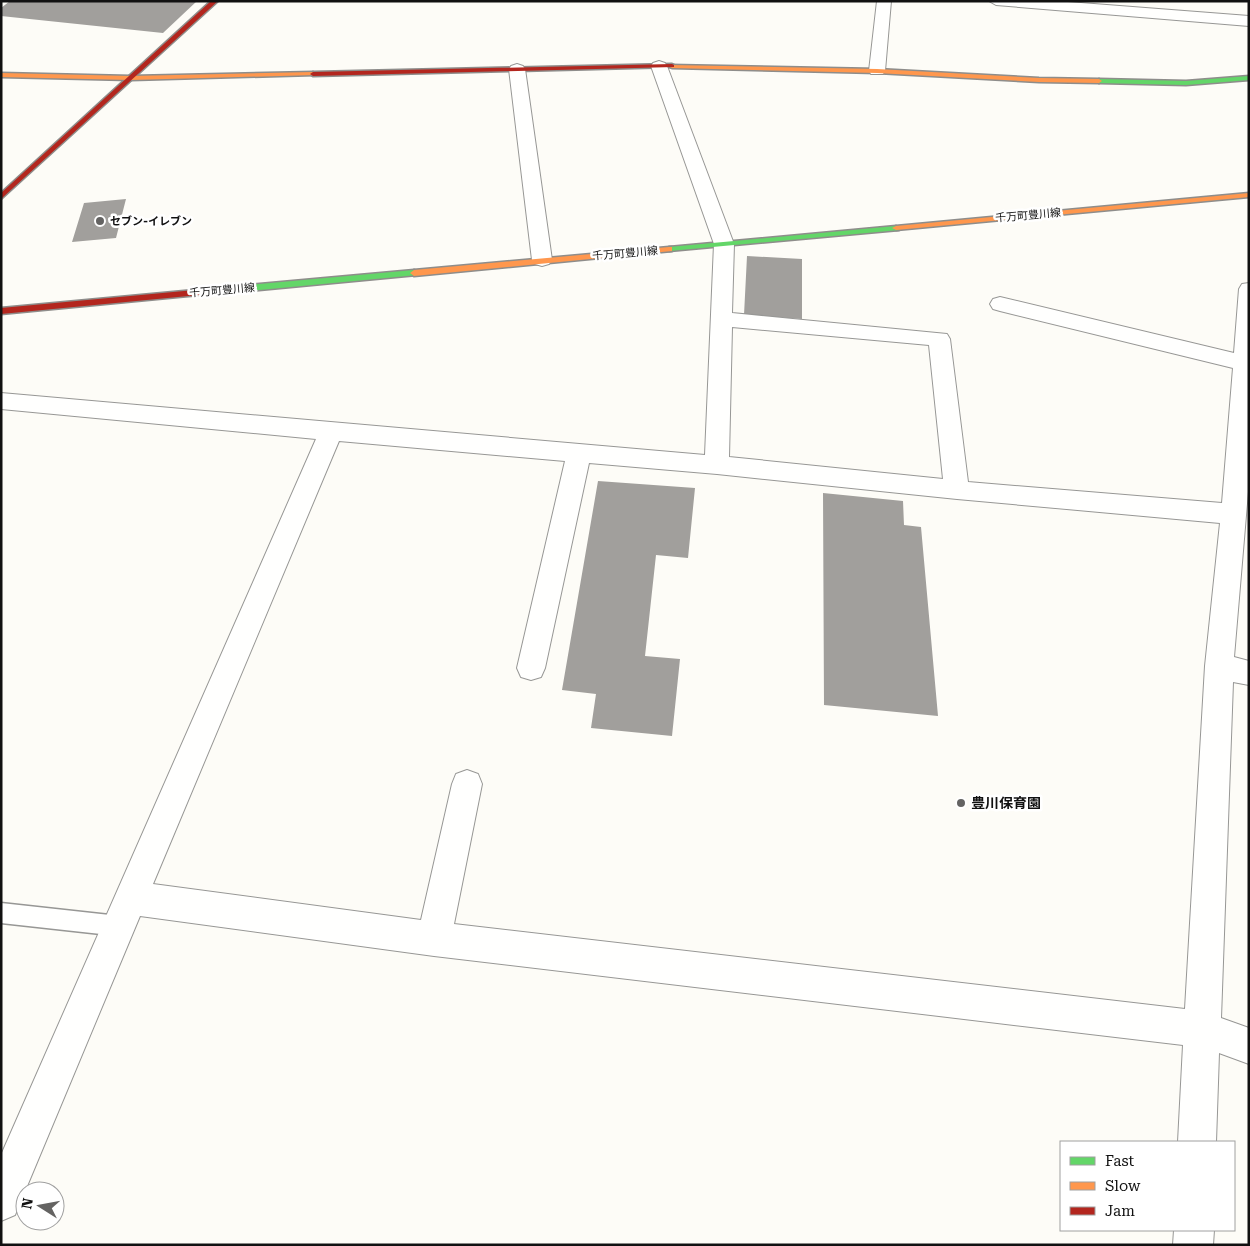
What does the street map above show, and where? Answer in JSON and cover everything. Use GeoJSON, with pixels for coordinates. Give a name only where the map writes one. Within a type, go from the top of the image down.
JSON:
{"type":"FeatureCollection","features":[{"type":"Feature","properties":{"kind":"street"},"geometry":{"type":"LineString","coordinates":[[1,197],[215,1]]}},
{"type":"Feature","properties":{"kind":"street"},"geometry":{"type":"LineString","coordinates":[[877,71],[884,1]]}},
{"type":"Feature","properties":{"kind":"street"},"geometry":{"type":"LineString","coordinates":[[996,1],[1115,6],[1249,21]]}},
{"type":"Feature","properties":{"kind":"street"},"geometry":{"type":"LineString","coordinates":[[1,75],[131,78],[660,66],[877,71],[1039,80],[1186,83],[1249,78]]}},
{"type":"Feature","properties":{"kind":"street"},"geometry":{"type":"LineString","coordinates":[[660,66],[724,244],[718,465]]}},
{"type":"Feature","properties":{"kind":"street"},"geometry":{"type":"LineString","coordinates":[[517,70],[542,260]]}},
{"type":"Feature","properties":{"kind":"street","name":"千万町豊川線"},"geometry":{"type":"LineString","coordinates":[[1,311],[1249,195]]}},
{"type":"Feature","properties":{"kind":"street"},"geometry":{"type":"LineString","coordinates":[[1197,1141],[1218,666],[1233,514],[1245,433],[1244,363],[1249,289]]}},
{"type":"Feature","properties":{"kind":"street"},"geometry":{"type":"LineString","coordinates":[[1000,304],[1244,363]]}},
{"type":"Feature","properties":{"kind":"street"},"geometry":{"type":"LineString","coordinates":[[722,319],[939,339],[957,490]]}},
{"type":"Feature","properties":{"kind":"street"},"geometry":{"type":"LineString","coordinates":[[1,401],[331,432],[718,465],[957,490],[1233,514]]}},
{"type":"Feature","properties":{"kind":"street"},"geometry":{"type":"LineString","coordinates":[[1,1201],[331,432]]}},
{"type":"Feature","properties":{"kind":"street"},"geometry":{"type":"LineString","coordinates":[[531,668],[579,453]]}},
{"type":"Feature","properties":{"kind":"street"},"geometry":{"type":"LineString","coordinates":[[1218,666],[1249,673]]}},
{"type":"Feature","properties":{"kind":"street"},"geometry":{"type":"LineString","coordinates":[[434,940],[467,784]]}},
{"type":"Feature","properties":{"kind":"street"},"geometry":{"type":"LineString","coordinates":[[125,912],[434,940],[1201,1029],[1249,1046]]}},
{"type":"Feature","properties":{"kind":"street"},"geometry":{"type":"LineString","coordinates":[[1193,1245],[1194,1231]]}},
{"type":"Feature","properties":{"kind":"lane"},"geometry":{"type":"LineString","coordinates":[[1,913],[125,912]]}},
{"type":"Feature","properties":{"kind":"building"},"geometry":{"type":"Polygon","coordinates":[[[10,1],[197,1],[163,33],[1,16],[1,8],[10,1]]]}},
{"type":"Feature","properties":{"kind":"building","name":"セブン-イレブン"},"geometry":{"type":"Polygon","coordinates":[[[126,199],[116,238],[72,242],[84,203],[126,199]]]}},
{"type":"Feature","properties":{"kind":"building"},"geometry":{"type":"Polygon","coordinates":[[[747,256],[802,259],[802,319],[744,315],[747,256]]]}},
{"type":"Feature","properties":{"kind":"building"},"geometry":{"type":"Polygon","coordinates":[[[598,481],[695,488],[688,558],[656,555],[645,656],[680,659],[672,736],[591,728],[596,694],[562,690],[598,481]]]}},
{"type":"Feature","properties":{"kind":"building"},"geometry":{"type":"Polygon","coordinates":[[[823,493],[903,501],[904,525],[921,527],[938,716],[824,705],[823,493]]]}},
{"type":"Feature","properties":{"kind":"traffic: fast"},"geometry":{"type":"LineString","coordinates":[[1099,81],[1186,83],[1249,78]]}},
{"type":"Feature","properties":{"kind":"traffic: fast"},"geometry":{"type":"LineString","coordinates":[[669,249],[896,228]]}},
{"type":"Feature","properties":{"kind":"traffic: fast"},"geometry":{"type":"LineString","coordinates":[[227,290],[414,273]]}},
{"type":"Feature","properties":{"kind":"traffic: slow"},"geometry":{"type":"LineString","coordinates":[[672,66],[877,71],[1039,80],[1099,81]]}},
{"type":"Feature","properties":{"kind":"traffic: slow"},"geometry":{"type":"LineString","coordinates":[[1,75],[131,78],[313,74]]}},
{"type":"Feature","properties":{"kind":"traffic: slow"},"geometry":{"type":"LineString","coordinates":[[896,228],[1249,195]]}},
{"type":"Feature","properties":{"kind":"traffic: slow"},"geometry":{"type":"LineString","coordinates":[[414,273],[669,249]]}},
{"type":"Feature","properties":{"kind":"traffic: jam"},"geometry":{"type":"LineString","coordinates":[[1,197],[215,1]]}},
{"type":"Feature","properties":{"kind":"traffic: jam"},"geometry":{"type":"LineString","coordinates":[[313,74],[672,66]]}},
{"type":"Feature","properties":{"kind":"traffic: jam"},"geometry":{"type":"LineString","coordinates":[[1,311],[227,290]]}},
{"type":"Feature","properties":{"kind":"place","name":"セブン-イレブン"},"geometry":{"type":"Point","coordinates":[100,221]}},
{"type":"Feature","properties":{"kind":"place","name":"豊川保育園"},"geometry":{"type":"Point","coordinates":[961,803]}}]}
